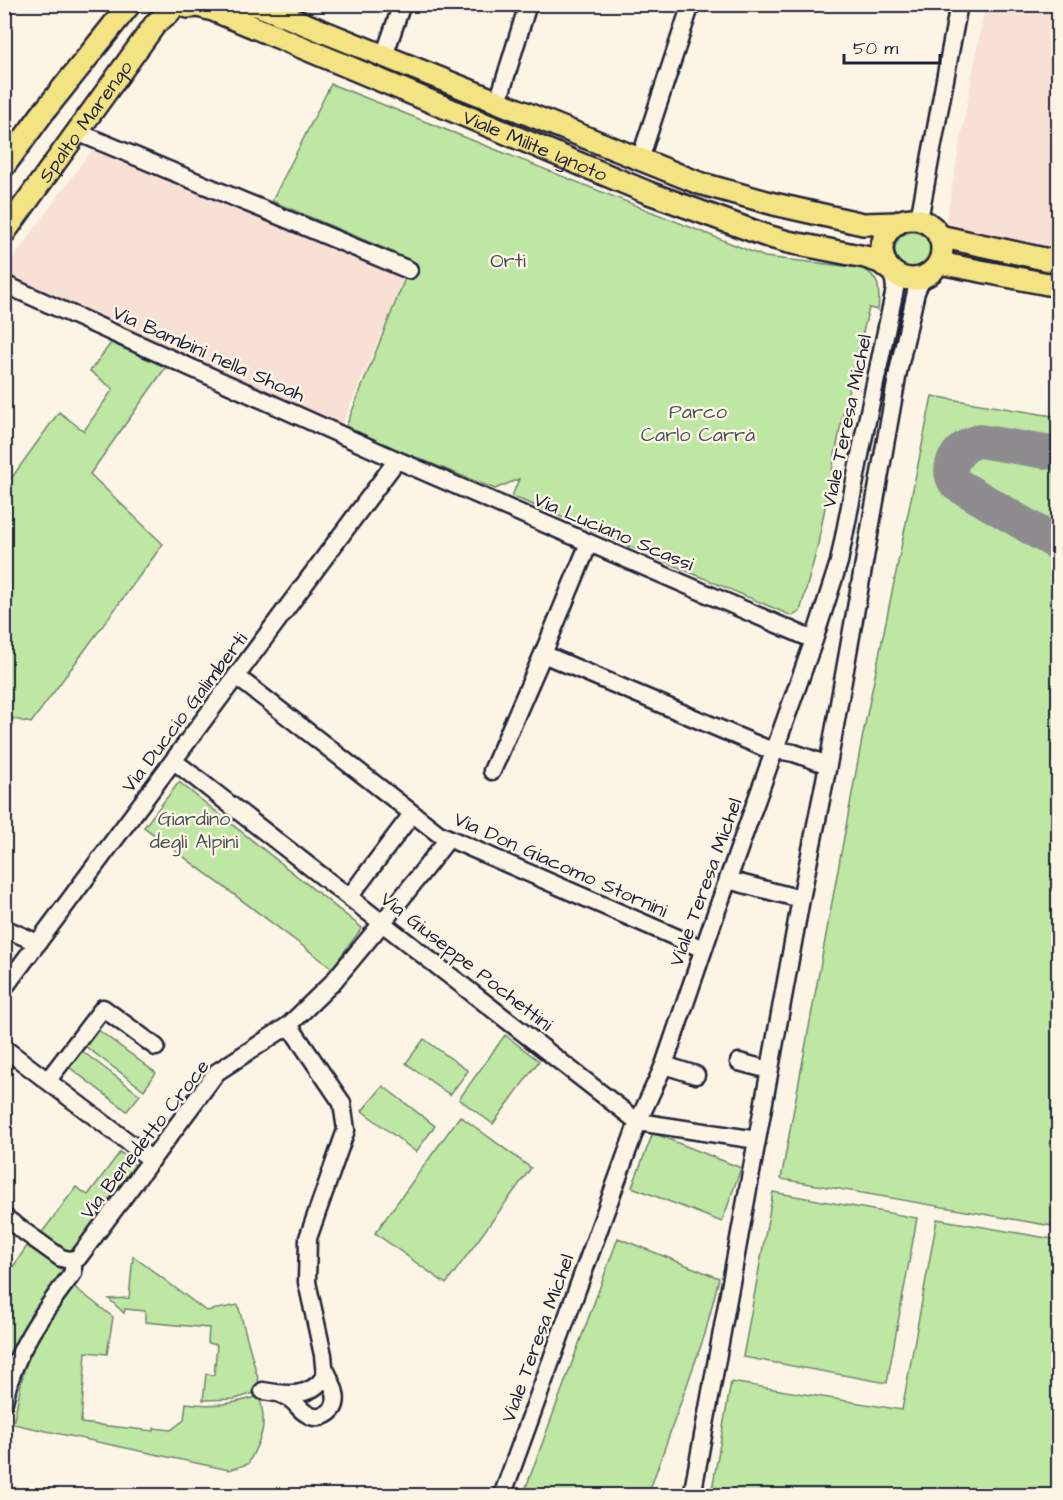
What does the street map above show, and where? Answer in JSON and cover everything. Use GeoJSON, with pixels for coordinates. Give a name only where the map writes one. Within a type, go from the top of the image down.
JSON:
{"type":"FeatureCollection","features":[{"type":"Feature","properties":{"kind":"main road","name":"Spalto Marengo"},"geometry":{"type":"LineString","coordinates":[[4,165],[130,4]]}},
{"type":"Feature","properties":{"kind":"main road","name":"Viale Milite Ignoto"},"geometry":{"type":"LineString","coordinates":[[251,4],[699,183],[774,204],[863,224],[908,221]]}},
{"type":"Feature","properties":{"kind":"main road","name":"Viale Milite Ignoto"},"geometry":{"type":"LineString","coordinates":[[175,7],[198,6],[213,10],[649,193],[767,236],[862,256],[880,262],[889,269]]}},
{"type":"Feature","properties":{"kind":"main road","name":"Spalto Marengo"},"geometry":{"type":"LineString","coordinates":[[4,233],[156,23],[175,7]]}},
{"type":"Feature","properties":{"kind":"main road"},"geometry":{"type":"LineString","coordinates":[[933,270],[942,251],[939,236],[930,225],[908,221],[889,231],[883,242],[882,255],[889,269],[897,276],[906,279],[916,279],[933,270],[1059,286]]}},
{"type":"Feature","properties":{"kind":"main road"},"geometry":{"type":"LineString","coordinates":[[939,236],[1059,262]]}},
{"type":"Feature","properties":{"kind":"street"},"geometry":{"type":"LineString","coordinates":[[384,56],[402,4]]}},
{"type":"Feature","properties":{"kind":"street"},"geometry":{"type":"LineString","coordinates":[[498,102],[528,4]]}},
{"type":"Feature","properties":{"kind":"street"},"geometry":{"type":"LineString","coordinates":[[640,159],[692,4]]}},
{"type":"Feature","properties":{"kind":"street"},"geometry":{"type":"LineString","coordinates":[[908,221],[921,208],[959,4]]}},
{"type":"Feature","properties":{"kind":"street"},"geometry":{"type":"LineString","coordinates":[[77,132],[410,270]]}},
{"type":"Feature","properties":{"kind":"street","name":"Viale Teresa Michel"},"geometry":{"type":"LineString","coordinates":[[502,1496],[638,1122],[664,1065],[703,949],[814,640],[839,562],[862,440],[895,289],[889,269]]}},
{"type":"Feature","properties":{"kind":"street","name":"Viale Teresa Michel"},"geometry":{"type":"LineString","coordinates":[[692,1496],[769,1070],[828,765],[898,372],[916,292],[920,283],[933,270]]}},
{"type":"Feature","properties":{"kind":"street","name":"Via Bambini nella Shoah"},"geometry":{"type":"LineString","coordinates":[[4,284],[397,460]]}},
{"type":"Feature","properties":{"kind":"street","name":"Via Luciano Scassi"},"geometry":{"type":"LineString","coordinates":[[397,460],[814,640]]}},
{"type":"Feature","properties":{"kind":"street","name":"Via Duccio Galimberti"},"geometry":{"type":"LineString","coordinates":[[4,988],[397,460]]}},
{"type":"Feature","properties":{"kind":"street"},"geometry":{"type":"LineString","coordinates":[[492,771],[589,543]]}},
{"type":"Feature","properties":{"kind":"street"},"geometry":{"type":"LineString","coordinates":[[543,654],[765,748],[794,753],[828,765]]}},
{"type":"Feature","properties":{"kind":"street","name":"Via Don Giacomo Stornini"},"geometry":{"type":"LineString","coordinates":[[237,676],[412,814],[448,839],[703,949]]}},
{"type":"Feature","properties":{"kind":"street","name":"Via Giuseppe Pochettini"},"geometry":{"type":"LineString","coordinates":[[174,760],[638,1122],[757,1140]]}},
{"type":"Feature","properties":{"kind":"street"},"geometry":{"type":"LineString","coordinates":[[350,896],[412,814]]}},
{"type":"Feature","properties":{"kind":"street","name":"Via Benedetto Croce"},"geometry":{"type":"LineString","coordinates":[[5,1392],[14,1364],[23,1346],[73,1273],[73,1260],[83,1252],[217,1072],[289,1025],[332,983],[448,839]]}},
{"type":"Feature","properties":{"kind":"street"},"geometry":{"type":"LineString","coordinates":[[728,880],[801,899]]}},
{"type":"Feature","properties":{"kind":"street"},"geometry":{"type":"LineString","coordinates":[[4,928],[38,944]]}},
{"type":"Feature","properties":{"kind":"street"},"geometry":{"type":"LineString","coordinates":[[48,1080],[104,1008],[156,1047]]}},
{"type":"Feature","properties":{"kind":"street"},"geometry":{"type":"LineString","coordinates":[[289,1025],[342,1103],[346,1130],[308,1238],[307,1281],[325,1369],[336,1398],[328,1414],[310,1416],[304,1413],[294,1400],[271,1392],[295,1395],[308,1391],[322,1379],[325,1369]]}},
{"type":"Feature","properties":{"kind":"street"},"geometry":{"type":"LineString","coordinates":[[4,1048],[152,1160]]}},
{"type":"Feature","properties":{"kind":"street"},"geometry":{"type":"LineString","coordinates":[[739,1062],[769,1070]]}},
{"type":"Feature","properties":{"kind":"street"},"geometry":{"type":"LineString","coordinates":[[664,1065],[696,1075]]}},
{"type":"Feature","properties":{"kind":"street"},"geometry":{"type":"LineString","coordinates":[[4,1217],[57,1256],[73,1260]]}},
{"type":"Feature","properties":{"kind":"shaded area"},"geometry":{"type":"Polygon","coordinates":[[[985,4],[1058,5],[1058,250],[945,226],[985,4]]]}},
{"type":"Feature","properties":{"kind":"shaded area"},"geometry":{"type":"Polygon","coordinates":[[[95,145],[406,277],[341,427],[5,281],[5,270],[95,145]]]}},
{"type":"Feature","properties":{"kind":"green space"},"geometry":{"type":"Polygon","coordinates":[[[331,84],[765,257],[861,268],[872,275],[879,290],[878,310],[869,308],[844,409],[817,549],[800,612],[792,616],[512,496],[519,479],[495,489],[345,429],[410,266],[395,253],[272,201],[331,84]]]}},
{"type":"Feature","properties":{"kind":"green space"},"geometry":{"type":"Polygon","coordinates":[[[913,232],[926,237],[931,250],[926,263],[913,268],[900,263],[895,250],[900,237],[913,232]]]}},
{"type":"Feature","properties":{"kind":"green space"},"geometry":{"type":"Polygon","coordinates":[[[111,343],[166,367],[90,474],[163,544],[31,723],[5,717],[5,487],[59,412],[84,431],[113,389],[90,371],[111,343]]]}},
{"type":"Feature","properties":{"kind":"green space"},"geometry":{"type":"Polygon","coordinates":[[[932,396],[1058,417],[1058,1227],[781,1179],[863,734],[932,396]]]}},
{"type":"Feature","properties":{"kind":"green space","name":"Giardino degli Alpini"},"geometry":{"type":"Polygon","coordinates":[[[179,782],[362,928],[332,968],[144,827],[179,782]]]}},
{"type":"Feature","properties":{"kind":"green space"},"geometry":{"type":"Polygon","coordinates":[[[97,1029],[156,1073],[144,1090],[85,1046],[97,1029]]]}},
{"type":"Feature","properties":{"kind":"green space"},"geometry":{"type":"Polygon","coordinates":[[[505,1035],[539,1061],[493,1124],[459,1099],[505,1035]]]}},
{"type":"Feature","properties":{"kind":"green space"},"geometry":{"type":"Polygon","coordinates":[[[424,1039],[468,1071],[450,1095],[406,1063],[424,1039]]]}},
{"type":"Feature","properties":{"kind":"green space"},"geometry":{"type":"Polygon","coordinates":[[[82,1051],[140,1095],[127,1111],[69,1067],[82,1051]]]}},
{"type":"Feature","properties":{"kind":"green space"},"geometry":{"type":"Polygon","coordinates":[[[383,1086],[435,1126],[416,1152],[362,1111],[383,1086]]]}},
{"type":"Feature","properties":{"kind":"green space"},"geometry":{"type":"Polygon","coordinates":[[[460,1116],[531,1168],[446,1284],[375,1233],[460,1116]]]}},
{"type":"Feature","properties":{"kind":"green space"},"geometry":{"type":"Polygon","coordinates":[[[653,1133],[741,1168],[722,1222],[632,1187],[653,1133]]]}},
{"type":"Feature","properties":{"kind":"green space"},"geometry":{"type":"Polygon","coordinates":[[[120,1152],[135,1165],[68,1257],[40,1235],[76,1187],[88,1195],[120,1152]]]}},
{"type":"Feature","properties":{"kind":"green space"},"geometry":{"type":"Polygon","coordinates":[[[773,1192],[917,1218],[887,1383],[743,1357],[773,1192]]]}},
{"type":"Feature","properties":{"kind":"green space"},"geometry":{"type":"Polygon","coordinates":[[[937,1219],[1058,1240],[1058,1495],[711,1495],[731,1382],[902,1410],[937,1219]]]}},
{"type":"Feature","properties":{"kind":"green space"},"geometry":{"type":"Polygon","coordinates":[[[618,1238],[719,1278],[705,1334],[648,1495],[542,1496],[525,1490],[618,1238]]]}},
{"type":"Feature","properties":{"kind":"green space"},"geometry":{"type":"Polygon","coordinates":[[[27,1246],[68,1274],[5,1383],[5,1279],[27,1246]]]}},
{"type":"Feature","properties":{"kind":"green space"},"geometry":{"type":"Polygon","coordinates":[[[133,1256],[206,1311],[238,1305],[260,1386],[258,1392],[235,1399],[203,1400],[206,1374],[214,1375],[217,1345],[208,1343],[209,1328],[145,1322],[145,1311],[125,1309],[124,1313],[109,1299],[129,1298],[133,1256]]]}},
{"type":"Feature","properties":{"kind":"green space"},"geometry":{"type":"Polygon","coordinates":[[[73,1286],[113,1317],[107,1354],[86,1352],[81,1423],[154,1431],[154,1428],[171,1430],[184,1420],[186,1403],[223,1404],[259,1396],[263,1415],[262,1431],[248,1464],[229,1470],[13,1424],[28,1350],[73,1286]]]}},
{"type":"Feature","properties":{"kind":"taxiway"},"geometry":{"type":"LineString","coordinates":[[1058,454],[979,441],[972,443],[955,457],[951,470],[956,484],[1058,544]]}},
{"type":"Feature","properties":{"kind":"park label","name":"Orti"},"geometry":{"type":"Point","coordinates":[508,260]}},
{"type":"Feature","properties":{"kind":"park label","name":"Parco Carlo Carrà"},"geometry":{"type":"Point","coordinates":[698,422]}}]}
